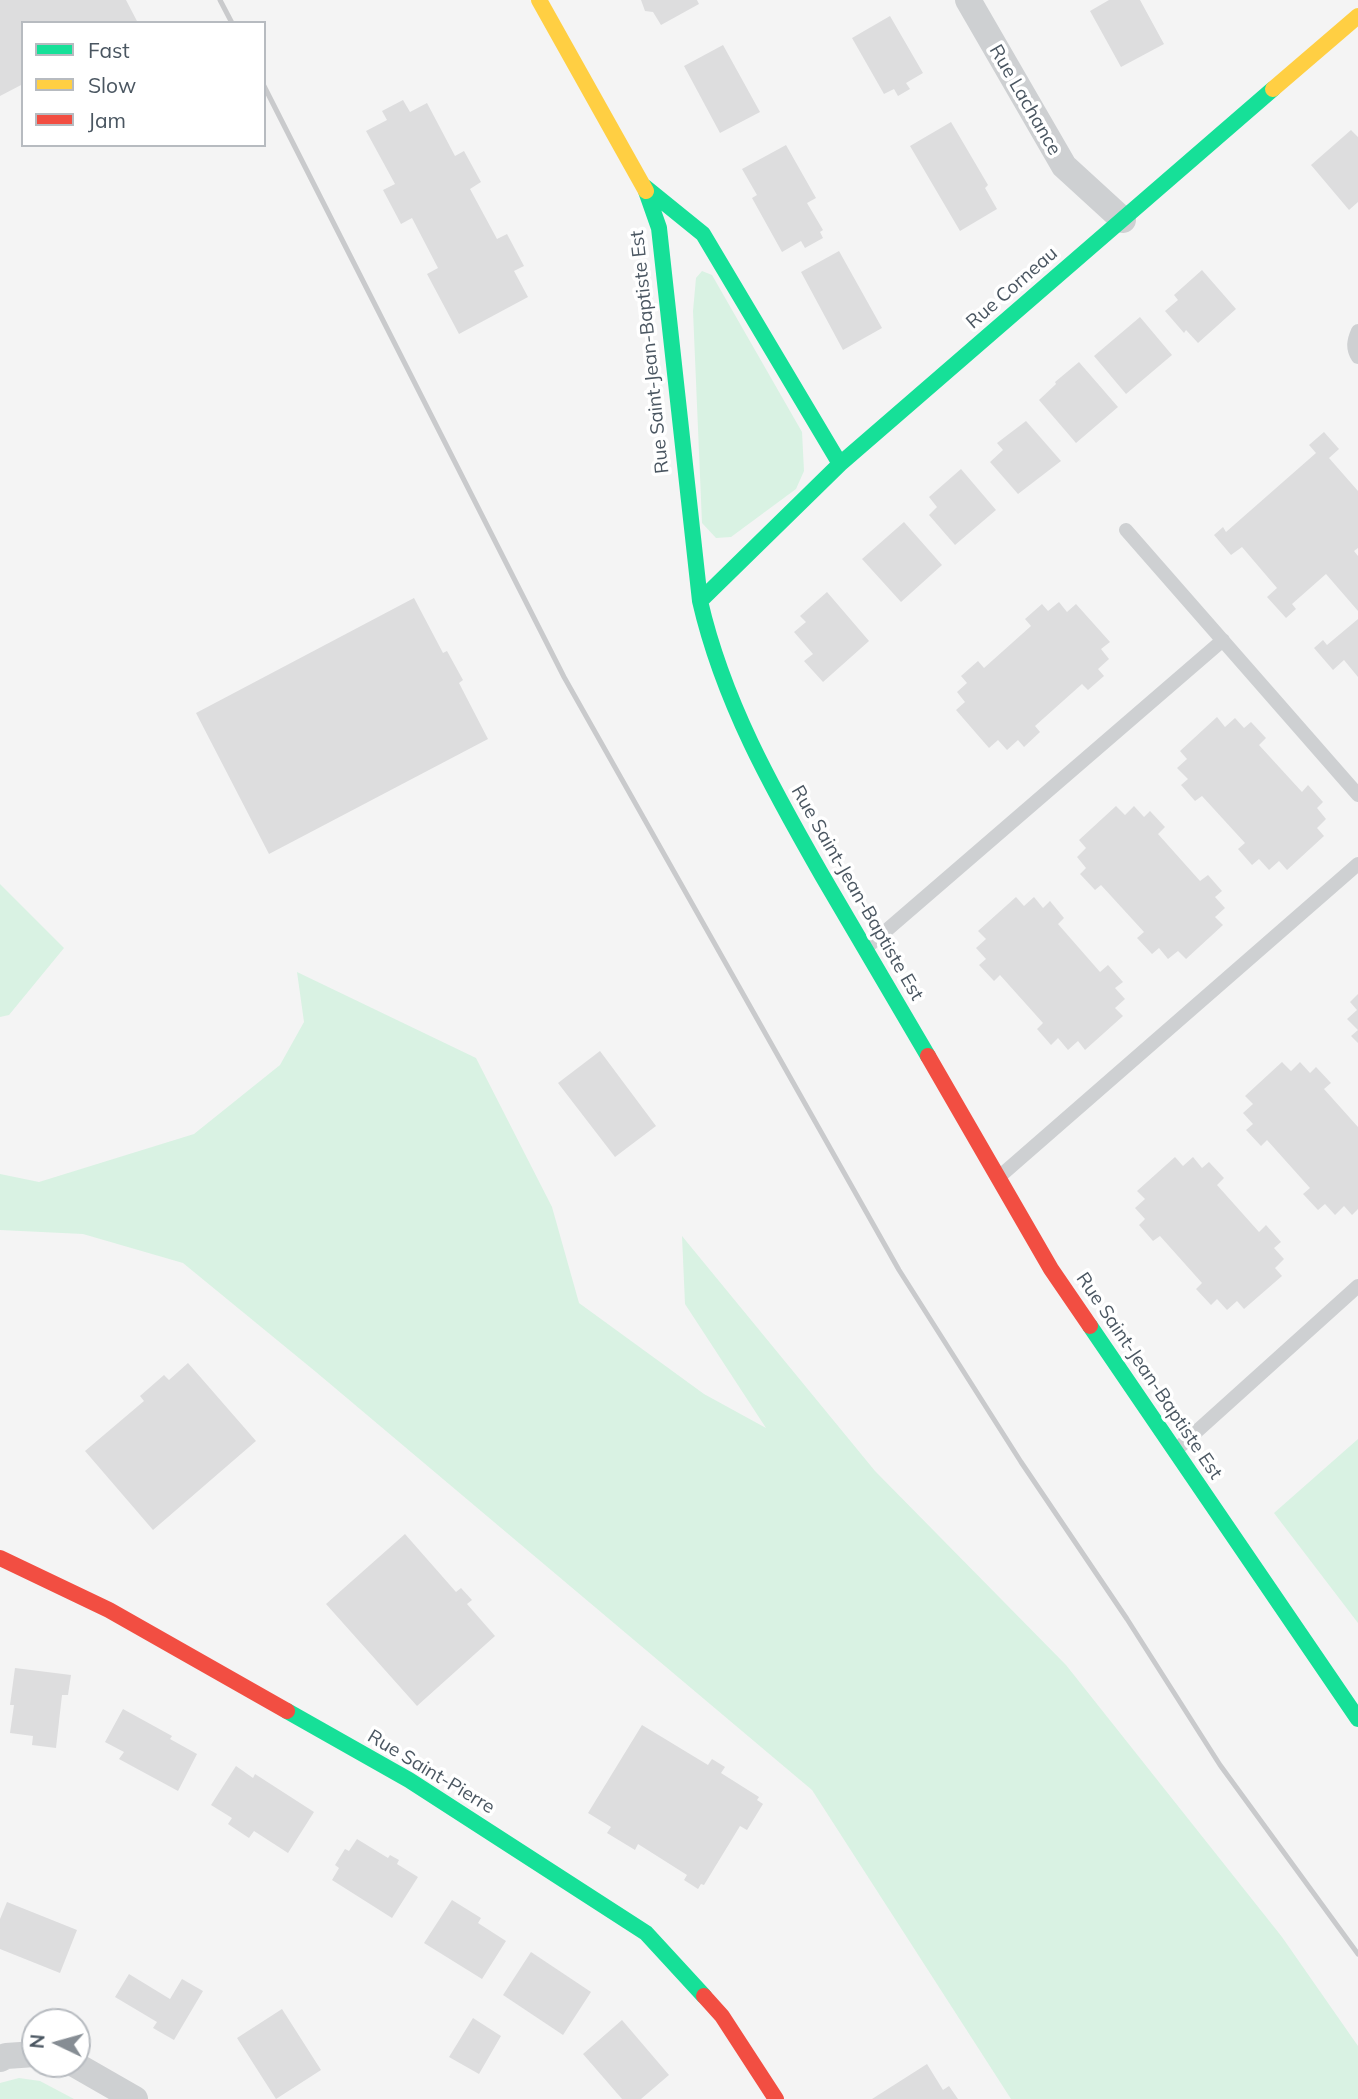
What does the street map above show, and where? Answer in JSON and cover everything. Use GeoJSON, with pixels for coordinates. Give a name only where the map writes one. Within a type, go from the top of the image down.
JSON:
{"type":"FeatureCollection","features":[{"type":"Feature","properties":{"kind":"street","name":"Rue Saint-Jean-Baptiste Est"},"geometry":{"type":"LineString","coordinates":[[539,0],[645,187],[659,228],[700,601],[705,627],[724,687],[743,731],[773,790],[1051,1269],[1358,1719]]}},
{"type":"Feature","properties":{"kind":"street","name":"Rue Lachance"},"geometry":{"type":"LineString","coordinates":[[968,0],[1063,166],[1123,220]]}},
{"type":"Feature","properties":{"kind":"street","name":"Rue Corneau"},"geometry":{"type":"LineString","coordinates":[[700,601],[840,464],[1358,16]]}},
{"type":"Feature","properties":{"kind":"street"},"geometry":{"type":"LineString","coordinates":[[645,187],[703,234],[840,464]]}},
{"type":"Feature","properties":{"kind":"street","name":"Rue Saint-Pierre"},"geometry":{"type":"LineString","coordinates":[[0,1558],[109,1610],[409,1780],[646,1933],[722,2016],[776,2099]]}},
{"type":"Feature","properties":{"kind":"street"},"geometry":{"type":"LineString","coordinates":[[0,2059],[21,2055]]}},
{"type":"Feature","properties":{"kind":"street"},"geometry":{"type":"LineString","coordinates":[[91,2074],[135,2099]]}},
{"type":"Feature","properties":{"kind":"lane"},"geometry":{"type":"LineString","coordinates":[[1358,331],[1354,338],[1354,352],[1358,357]]}},
{"type":"Feature","properties":{"kind":"lane"},"geometry":{"type":"LineString","coordinates":[[1126,530],[1358,795]]}},
{"type":"Feature","properties":{"kind":"lane"},"geometry":{"type":"LineString","coordinates":[[865,948],[1223,640]]}},
{"type":"Feature","properties":{"kind":"lane"},"geometry":{"type":"LineString","coordinates":[[998,1178],[1358,864]]}},
{"type":"Feature","properties":{"kind":"lane"},"geometry":{"type":"LineString","coordinates":[[1175,1451],[1358,1286]]}},
{"type":"Feature","properties":{"kind":"green space"},"geometry":{"type":"Polygon","coordinates":[[[702,271],[712,275],[802,432],[804,471],[796,489],[731,537],[716,538],[702,523],[693,311],[696,278],[702,271]]]}},
{"type":"Feature","properties":{"kind":"green space"},"geometry":{"type":"Polygon","coordinates":[[[0,884],[64,948],[9,1015],[0,1017],[0,884]]]}},
{"type":"Feature","properties":{"kind":"green space"},"geometry":{"type":"Polygon","coordinates":[[[297,972],[476,1058],[552,1207],[579,1303],[704,1394],[766,1428],[685,1304],[682,1236],[875,1471],[1066,1665],[1282,1937],[1358,2046],[1358,2099],[1011,2099],[812,1790],[183,1263],[83,1234],[0,1230],[0,1174],[39,1182],[194,1134],[280,1065],[304,1022],[297,972]]]}},
{"type":"Feature","properties":{"kind":"green space"},"geometry":{"type":"Polygon","coordinates":[[[1358,1439],[1358,1623],[1274,1513],[1358,1439]]]}},
{"type":"Feature","properties":{"kind":"green space"},"geometry":{"type":"Polygon","coordinates":[[[19,2078],[40,2081],[74,2099],[0,2099],[0,2083],[19,2078]]]}},
{"type":"Feature","properties":{"kind":"building"},"geometry":{"type":"Polygon","coordinates":[[[0,0],[126,0],[137,21],[21,21],[21,85],[0,96],[0,0]]]}},
{"type":"Feature","properties":{"kind":"building"},"geometry":{"type":"Polygon","coordinates":[[[641,0],[697,0],[699,4],[661,25],[653,12],[645,11],[641,0]]]}},
{"type":"Feature","properties":{"kind":"building"},"geometry":{"type":"Polygon","coordinates":[[[1109,0],[1140,0],[1164,44],[1121,67],[1090,11],[1109,0]]]}},
{"type":"Feature","properties":{"kind":"building"},"geometry":{"type":"Polygon","coordinates":[[[890,16],[923,73],[906,83],[910,89],[898,96],[894,89],[884,94],[852,38],[890,16]]]}},
{"type":"Feature","properties":{"kind":"building"},"geometry":{"type":"Polygon","coordinates":[[[723,45],[760,112],[720,133],[684,66],[723,45]]]}},
{"type":"Feature","properties":{"kind":"building"},"geometry":{"type":"Polygon","coordinates":[[[403,100],[410,112],[427,103],[455,156],[464,151],[481,182],[470,189],[497,239],[507,234],[524,266],[514,271],[528,297],[459,334],[427,274],[438,268],[412,218],[401,224],[383,190],[395,184],[366,131],[387,120],[382,111],[403,100]]]}},
{"type":"Feature","properties":{"kind":"building"},"geometry":{"type":"Polygon","coordinates":[[[951,122],[988,185],[985,188],[997,209],[960,231],[910,146],[951,122]]]}},
{"type":"Feature","properties":{"kind":"building"},"geometry":{"type":"Polygon","coordinates":[[[1351,130],[1358,137],[1358,202],[1349,210],[1311,165],[1351,130]]]}},
{"type":"Feature","properties":{"kind":"building"},"geometry":{"type":"Polygon","coordinates":[[[786,145],[816,198],[807,203],[823,230],[820,232],[823,238],[805,248],[801,241],[782,252],[752,198],[757,195],[742,169],[786,145]]]}},
{"type":"Feature","properties":{"kind":"building"},"geometry":{"type":"Polygon","coordinates":[[[839,251],[882,328],[843,350],[801,272],[839,251]]]}},
{"type":"Feature","properties":{"kind":"building"},"geometry":{"type":"Polygon","coordinates":[[[1202,270],[1236,309],[1198,343],[1186,330],[1184,333],[1165,311],[1178,300],[1174,295],[1202,270]]]}},
{"type":"Feature","properties":{"kind":"building"},"geometry":{"type":"Polygon","coordinates":[[[1140,317],[1172,355],[1126,394],[1094,356],[1140,317]]]}},
{"type":"Feature","properties":{"kind":"building"},"geometry":{"type":"Polygon","coordinates":[[[1079,362],[1118,407],[1076,443],[1039,400],[1079,362]]]}},
{"type":"Feature","properties":{"kind":"building"},"geometry":{"type":"Polygon","coordinates":[[[1026,421],[1061,461],[1018,494],[990,462],[1003,450],[997,443],[1026,421]]]}},
{"type":"Feature","properties":{"kind":"building"},"geometry":{"type":"Polygon","coordinates":[[[1324,432],[1339,449],[1329,458],[1358,491],[1358,548],[1354,551],[1358,556],[1358,611],[1326,574],[1292,604],[1296,609],[1286,618],[1267,597],[1277,588],[1242,547],[1231,555],[1214,535],[1223,527],[1226,532],[1316,453],[1309,445],[1324,432]]]}},
{"type":"Feature","properties":{"kind":"building"},"geometry":{"type":"Polygon","coordinates":[[[961,469],[996,510],[955,545],[929,515],[937,507],[929,497],[961,469]]]}},
{"type":"Feature","properties":{"kind":"building"},"geometry":{"type":"Polygon","coordinates":[[[904,522],[942,565],[901,602],[862,559],[904,522]]]}},
{"type":"Feature","properties":{"kind":"building"},"geometry":{"type":"Polygon","coordinates":[[[827,592],[869,641],[823,682],[804,661],[813,654],[794,632],[806,622],[800,616],[827,592]]]}},
{"type":"Feature","properties":{"kind":"building"},"geometry":{"type":"Polygon","coordinates":[[[414,598],[443,653],[447,651],[463,680],[459,683],[488,739],[269,854],[196,713],[414,598]]]}},
{"type":"Feature","properties":{"kind":"building"},"geometry":{"type":"Polygon","coordinates":[[[1059,602],[1067,612],[1076,604],[1110,642],[1101,649],[1109,659],[1098,669],[1104,676],[1088,690],[1082,684],[1035,726],[1040,732],[1024,747],[1018,740],[1007,750],[998,740],[989,748],[956,710],[965,702],[957,692],[967,683],[961,676],[978,661],[984,668],[1031,626],[1025,619],[1042,604],[1048,611],[1059,602]]]}},
{"type":"Feature","properties":{"kind":"building"},"geometry":{"type":"Polygon","coordinates":[[[1358,619],[1358,677],[1344,660],[1333,670],[1314,648],[1323,640],[1327,645],[1358,619]]]}},
{"type":"Feature","properties":{"kind":"building"},"geometry":{"type":"Polygon","coordinates":[[[1217,717],[1225,727],[1235,718],[1244,728],[1251,722],[1266,738],[1259,745],[1302,792],[1308,785],[1323,802],[1317,808],[1326,819],[1317,828],[1324,836],[1287,870],[1279,861],[1269,870],[1259,859],[1252,865],[1238,849],[1245,843],[1202,796],[1195,801],[1181,785],[1188,779],[1177,768],[1187,759],[1180,751],[1217,717]]]}},
{"type":"Feature","properties":{"kind":"building"},"geometry":{"type":"Polygon","coordinates":[[[1116,806],[1125,815],[1134,806],[1144,817],[1150,811],[1165,827],[1158,834],[1200,881],[1208,875],[1222,891],[1215,897],[1225,908],[1215,917],[1223,925],[1186,959],[1178,951],[1168,959],[1159,948],[1152,954],[1137,938],[1144,932],[1101,885],[1095,890],[1080,874],[1086,868],[1077,857],[1086,848],[1079,840],[1116,806]]]}},
{"type":"Feature","properties":{"kind":"building"},"geometry":{"type":"Polygon","coordinates":[[[1016,897],[1024,906],[1034,897],[1043,908],[1050,901],[1064,918],[1058,924],[1100,972],[1108,965],[1123,982],[1115,988],[1125,999],[1115,1008],[1123,1016],[1085,1050],[1078,1041],[1068,1050],[1058,1038],[1051,1045],[1037,1029],[1043,1023],[1000,975],[994,981],[979,965],[986,959],[976,948],[986,939],[978,931],[1016,897]]]}},
{"type":"Feature","properties":{"kind":"building"},"geometry":{"type":"Polygon","coordinates":[[[1358,994],[1358,1030],[1347,1019],[1357,1010],[1350,1002],[1358,994]]]}},
{"type":"Feature","properties":{"kind":"building"},"geometry":{"type":"Polygon","coordinates":[[[1358,1030],[1358,1043],[1351,1036],[1358,1030]]]}},
{"type":"Feature","properties":{"kind":"building"},"geometry":{"type":"Polygon","coordinates":[[[600,1051],[656,1126],[615,1157],[558,1083],[600,1051]]]}},
{"type":"Feature","properties":{"kind":"building"},"geometry":{"type":"Polygon","coordinates":[[[1282,1062],[1291,1071],[1300,1062],[1310,1073],[1316,1067],[1331,1083],[1324,1089],[1358,1127],[1358,1209],[1352,1215],[1344,1206],[1335,1215],[1325,1204],[1318,1210],[1303,1194],[1310,1188],[1267,1140],[1261,1146],[1246,1130],[1253,1124],[1243,1113],[1253,1104],[1245,1096],[1282,1062]]]}},
{"type":"Feature","properties":{"kind":"building"},"geometry":{"type":"Polygon","coordinates":[[[1175,1157],[1183,1166],[1193,1157],[1202,1168],[1209,1162],[1224,1178],[1217,1185],[1259,1232],[1266,1225],[1281,1242],[1274,1248],[1284,1259],[1275,1268],[1282,1276],[1244,1309],[1237,1301],[1227,1310],[1217,1299],[1211,1305],[1196,1289],[1202,1283],[1160,1236],[1153,1241],[1139,1225],[1145,1219],[1135,1208],[1145,1199],[1137,1191],[1175,1157]]]}},
{"type":"Feature","properties":{"kind":"building"},"geometry":{"type":"Polygon","coordinates":[[[188,1363],[256,1441],[153,1530],[85,1451],[144,1401],[140,1396],[164,1375],[169,1380],[188,1363]]]}},
{"type":"Feature","properties":{"kind":"building"},"geometry":{"type":"Polygon","coordinates":[[[405,1534],[456,1592],[461,1588],[472,1600],[467,1604],[495,1636],[417,1706],[326,1604],[405,1534]]]}},
{"type":"Feature","properties":{"kind":"building"},"geometry":{"type":"Polygon","coordinates":[[[15,1668],[71,1675],[68,1695],[62,1695],[56,1748],[32,1745],[33,1736],[10,1733],[14,1705],[10,1705],[15,1668]]]}},
{"type":"Feature","properties":{"kind":"building"},"geometry":{"type":"Polygon","coordinates":[[[123,1709],[172,1736],[170,1739],[197,1754],[178,1791],[119,1759],[124,1752],[105,1742],[123,1709]]]}},
{"type":"Feature","properties":{"kind":"building"},"geometry":{"type":"Polygon","coordinates":[[[642,1725],[708,1765],[712,1759],[725,1767],[721,1773],[759,1797],[757,1800],[763,1804],[747,1830],[740,1826],[704,1885],[701,1884],[698,1889],[684,1880],[687,1875],[638,1844],[635,1850],[607,1833],[611,1827],[588,1813],[642,1725]]]}},
{"type":"Feature","properties":{"kind":"building"},"geometry":{"type":"Polygon","coordinates":[[[236,1766],[253,1778],[255,1774],[314,1812],[288,1853],[254,1831],[249,1838],[228,1824],[232,1818],[211,1805],[236,1766]]]}},
{"type":"Feature","properties":{"kind":"building"},"geometry":{"type":"Polygon","coordinates":[[[357,1839],[388,1858],[390,1855],[399,1860],[397,1864],[418,1877],[392,1918],[332,1880],[339,1868],[335,1865],[345,1849],[349,1851],[357,1839]]]}},
{"type":"Feature","properties":{"kind":"building"},"geometry":{"type":"Polygon","coordinates":[[[452,1900],[481,1918],[478,1923],[506,1941],[482,1979],[424,1943],[452,1900]]]}},
{"type":"Feature","properties":{"kind":"building"},"geometry":{"type":"Polygon","coordinates":[[[7,1902],[77,1930],[60,1973],[0,1949],[0,1919],[7,1902]]]}},
{"type":"Feature","properties":{"kind":"building"},"geometry":{"type":"Polygon","coordinates":[[[531,1952],[591,1992],[563,2035],[503,1995],[531,1952]]]}},
{"type":"Feature","properties":{"kind":"building"},"geometry":{"type":"Polygon","coordinates":[[[129,1974],[170,1999],[182,1979],[203,1991],[174,2040],[153,2028],[157,2022],[115,1997],[129,1974]]]}},
{"type":"Feature","properties":{"kind":"building"},"geometry":{"type":"Polygon","coordinates":[[[282,2009],[321,2070],[276,2099],[237,2038],[282,2009]]]}},
{"type":"Feature","properties":{"kind":"building"},"geometry":{"type":"Polygon","coordinates":[[[473,2018],[501,2036],[479,2074],[449,2057],[473,2018]]]}},
{"type":"Feature","properties":{"kind":"building"},"geometry":{"type":"Polygon","coordinates":[[[622,2020],[669,2075],[641,2099],[622,2099],[583,2054],[622,2020]]]}},
{"type":"Feature","properties":{"kind":"building"},"geometry":{"type":"Polygon","coordinates":[[[927,2064],[943,2090],[949,2086],[958,2099],[872,2099],[927,2064]]]}},
{"type":"Feature","properties":{"kind":"railway"},"geometry":{"type":"LineString","coordinates":[[220,0],[231,21]]}},
{"type":"Feature","properties":{"kind":"railway"},"geometry":{"type":"LineString","coordinates":[[266,90],[564,677],[899,1270],[1021,1462],[1127,1619],[1220,1765],[1358,1954]]}},
{"type":"Feature","properties":{"kind":"traffic: fast"},"geometry":{"type":"LineString","coordinates":[[700,601],[840,464],[1273,89]]}},
{"type":"Feature","properties":{"kind":"traffic: fast"},"geometry":{"type":"LineString","coordinates":[[645,187],[703,234],[840,464]]}},
{"type":"Feature","properties":{"kind":"traffic: fast"},"geometry":{"type":"LineString","coordinates":[[646,191],[659,228],[700,601],[710,638],[736,709],[768,777],[928,1056]]}},
{"type":"Feature","properties":{"kind":"traffic: fast"},"geometry":{"type":"LineString","coordinates":[[1090,1326],[1358,1719]]}},
{"type":"Feature","properties":{"kind":"traffic: fast"},"geometry":{"type":"LineString","coordinates":[[287,1711],[409,1780],[646,1933],[704,1996]]}},
{"type":"Feature","properties":{"kind":"traffic: slow"},"geometry":{"type":"LineString","coordinates":[[539,0],[646,191]]}},
{"type":"Feature","properties":{"kind":"traffic: slow"},"geometry":{"type":"LineString","coordinates":[[1273,89],[1358,16]]}},
{"type":"Feature","properties":{"kind":"traffic: jam"},"geometry":{"type":"LineString","coordinates":[[928,1056],[1051,1269],[1090,1326]]}},
{"type":"Feature","properties":{"kind":"traffic: jam"},"geometry":{"type":"LineString","coordinates":[[0,1558],[109,1610],[287,1711]]}},
{"type":"Feature","properties":{"kind":"traffic: jam"},"geometry":{"type":"LineString","coordinates":[[704,1996],[722,2016],[776,2099]]}}]}
